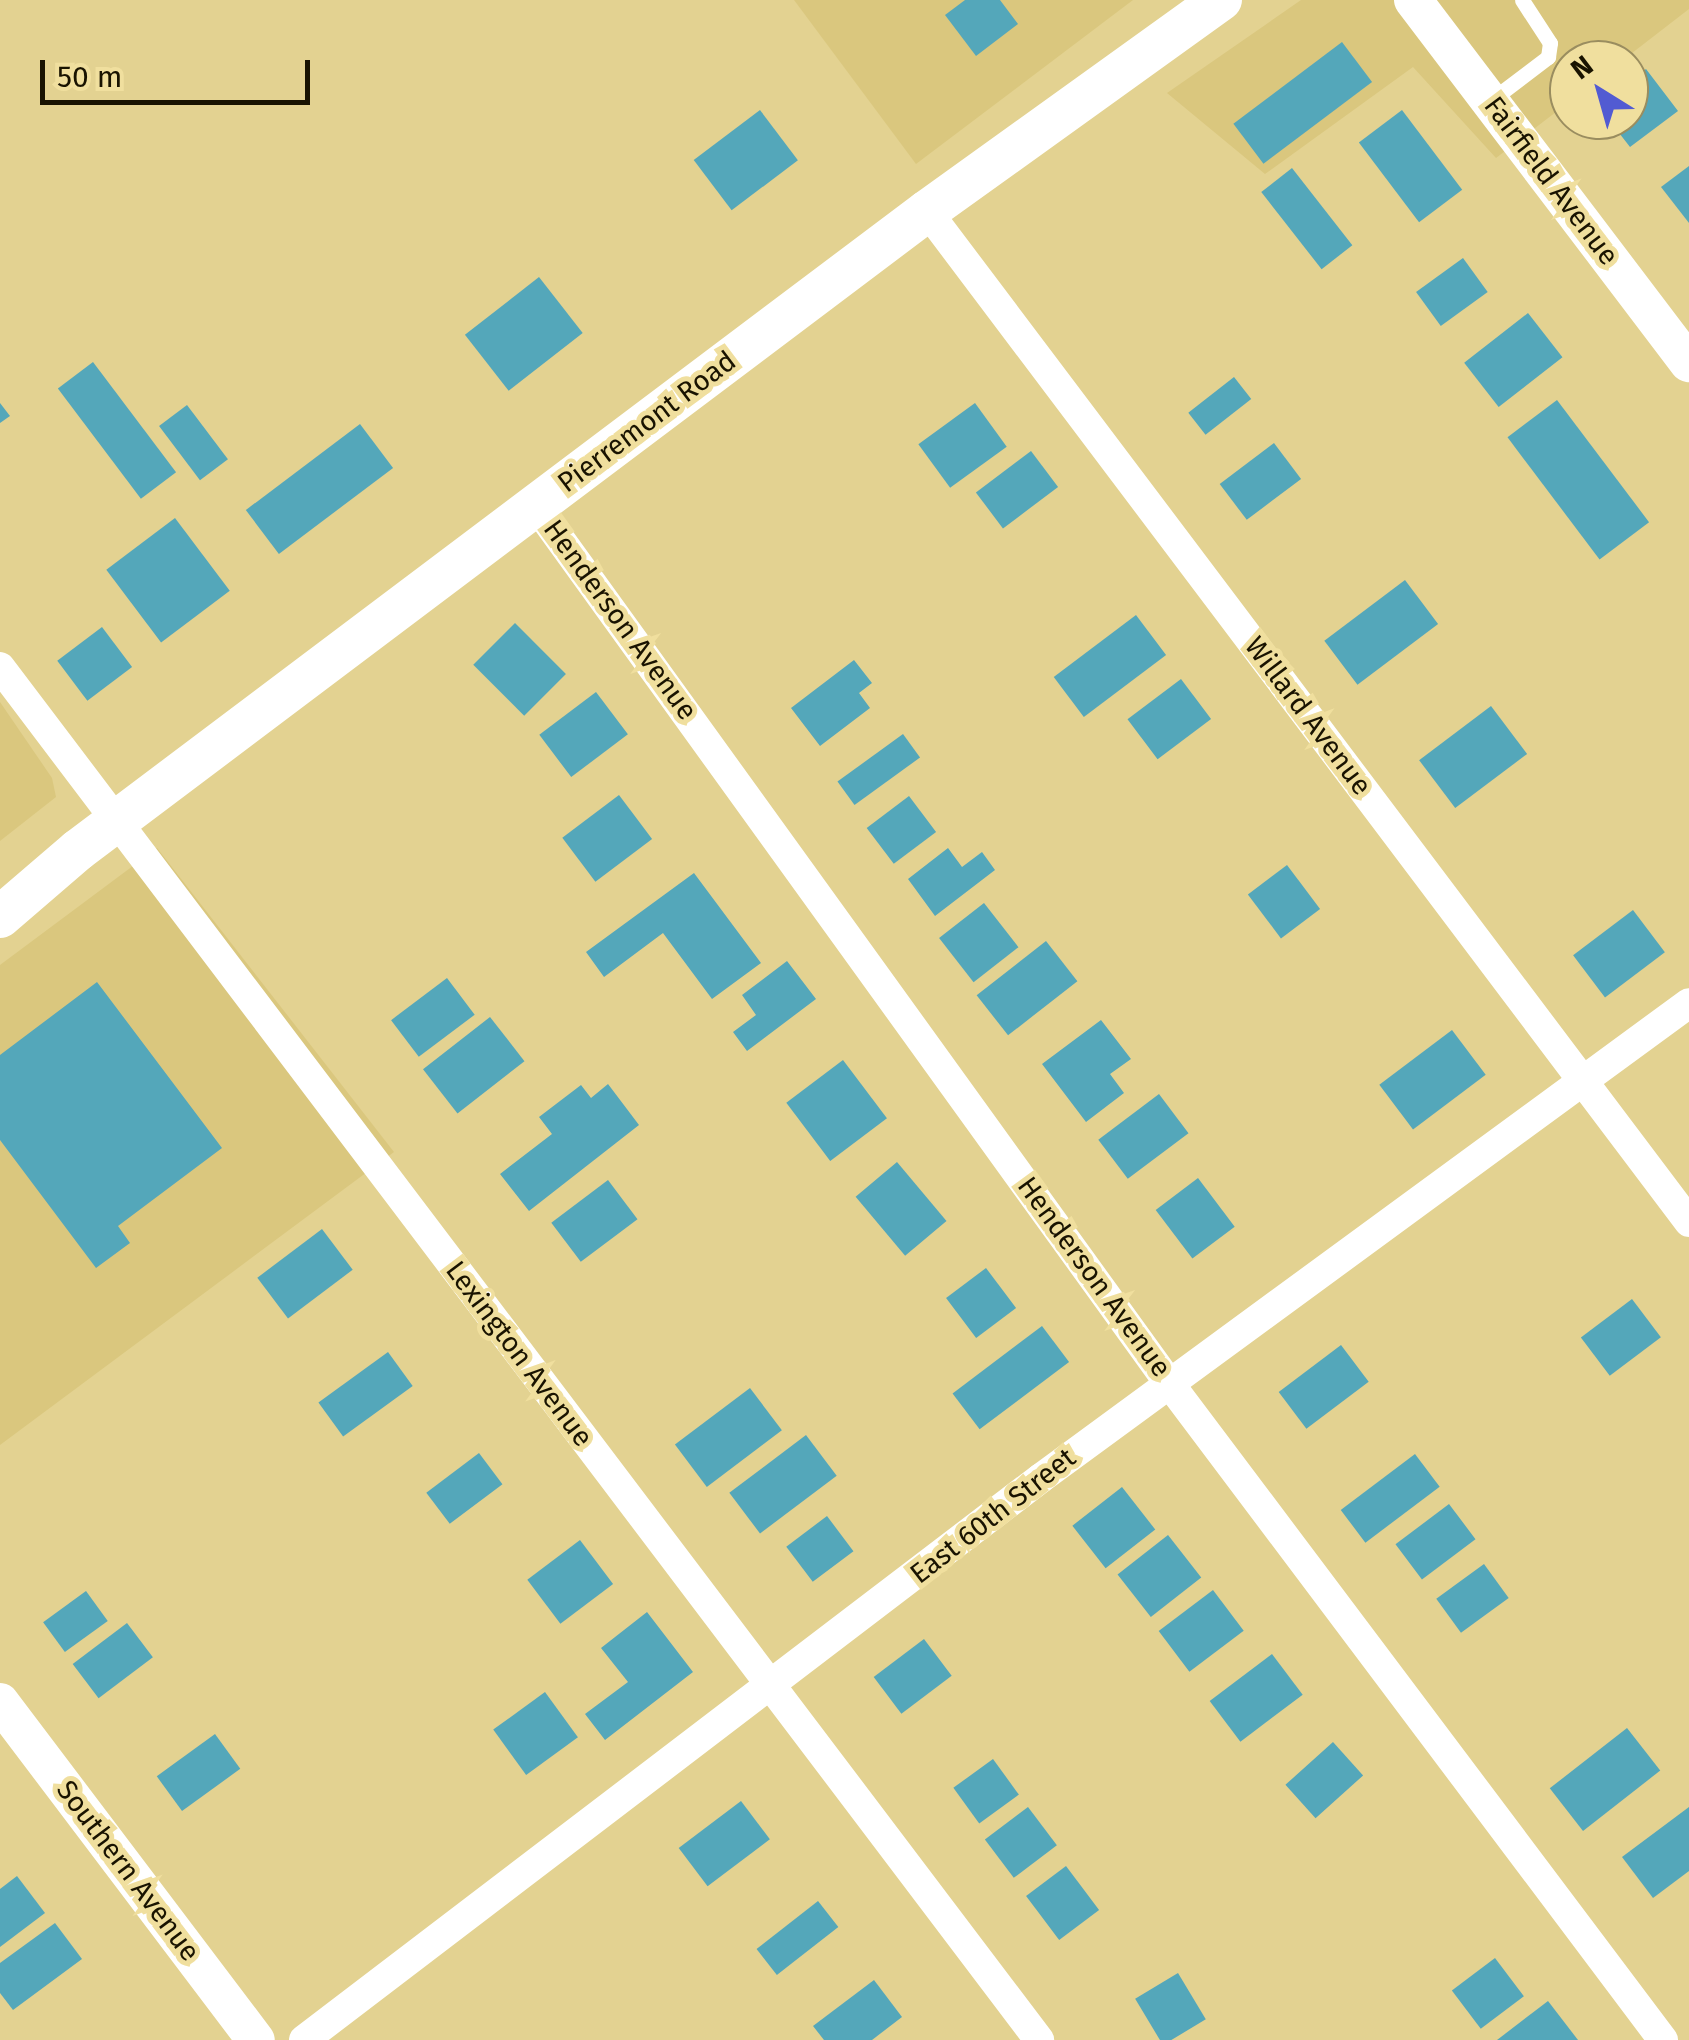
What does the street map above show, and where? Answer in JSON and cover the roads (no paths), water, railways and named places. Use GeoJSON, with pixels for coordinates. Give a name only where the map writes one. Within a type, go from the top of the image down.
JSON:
{"type":"FeatureCollection","features":[{"type":"Feature","properties":{"kind":"main road","name":"Pierremont Road"},"geometry":{"type":"LineString","coordinates":[[0,917],[78,850],[927,211],[1221,0]]}},
{"type":"Feature","properties":{"kind":"main road","name":"Pierremont Road"},"geometry":{"type":"LineString","coordinates":[[0,894],[78,850]]}},
{"type":"Feature","properties":{"kind":"street","name":"Fairfield Avenue"},"geometry":{"type":"LineString","coordinates":[[1413,0],[1685,349]]}},
{"type":"Feature","properties":{"kind":"street","name":"Willard Avenue"},"geometry":{"type":"LineString","coordinates":[[927,211],[1689,1222]]}},
{"type":"Feature","properties":{"kind":"street","name":"Henderson Avenue"},"geometry":{"type":"LineString","coordinates":[[536,506],[1169,1383],[1663,2040]]}},
{"type":"Feature","properties":{"kind":"street","name":"Lexington Avenue"},"geometry":{"type":"LineString","coordinates":[[0,667],[1038,2040]]}},
{"type":"Feature","properties":{"kind":"street","name":"East 60th Street"},"geometry":{"type":"LineString","coordinates":[[304,2040],[1169,1383],[1689,1003]]}},
{"type":"Feature","properties":{"kind":"street","name":"Southern Avenue"},"geometry":{"type":"LineString","coordinates":[[0,1702],[256,2040]]}},
{"type":"Feature","properties":{"kind":"lane"},"geometry":{"type":"LineString","coordinates":[[1490,101],[1548,57],[1550,43],[1522,0]]}}]}
